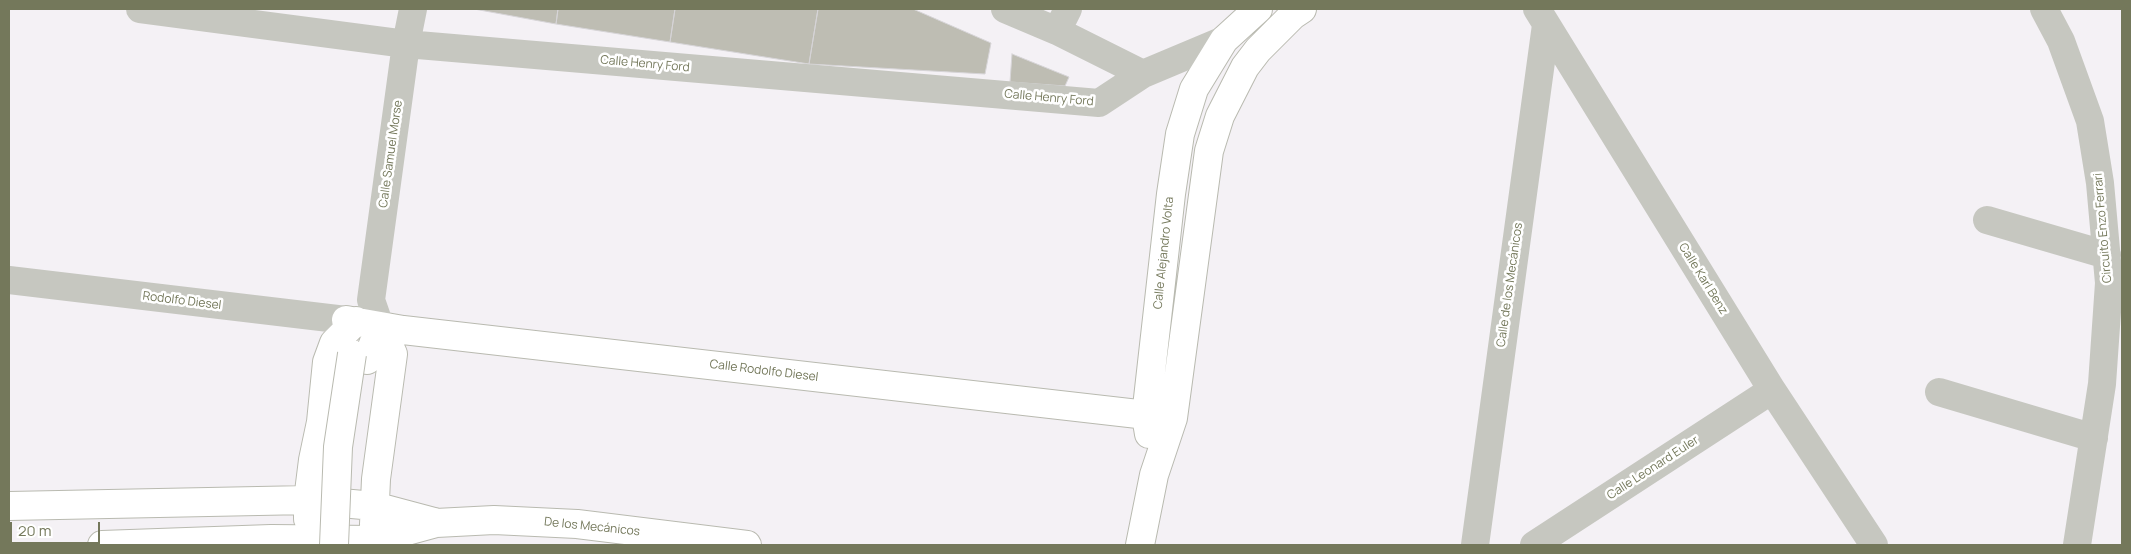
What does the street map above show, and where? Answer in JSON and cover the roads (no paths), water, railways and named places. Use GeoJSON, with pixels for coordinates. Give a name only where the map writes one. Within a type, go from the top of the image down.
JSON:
{"type":"FeatureCollection","features":[{"type":"Feature","properties":{"kind":"main road","name":"Calle Alejandro Volta"},"geometry":{"type":"LineString","coordinates":[[1140,545],[1154,475],[1171,194],[1180,134],[1194,89],[1224,40],[1258,9]]}},
{"type":"Feature","properties":{"kind":"main road","name":"Calle Alejandro Volta"},"geometry":{"type":"LineString","coordinates":[[1159,417],[1209,151],[1220,116],[1245,67],[1258,50],[1293,15],[1302,9]]}},
{"type":"Feature","properties":{"kind":"main road"},"geometry":{"type":"LineString","coordinates":[[1224,40],[1258,50]]}},
{"type":"Feature","properties":{"kind":"main road"},"geometry":{"type":"LineString","coordinates":[[308,542],[308,500],[313,460],[321,422],[327,362],[334,343],[363,317],[393,354],[374,506],[374,543]]}},
{"type":"Feature","properties":{"kind":"main road","name":"Calle Rodolfo Diesel"},"geometry":{"type":"LineString","coordinates":[[363,317],[1159,417]]}},
{"type":"Feature","properties":{"kind":"main road","name":"Calle Samuel Morse"},"geometry":{"type":"LineString","coordinates":[[348,545],[353,446],[363,317]]}},
{"type":"Feature","properties":{"kind":"main road","name":"Calle Samuel Morse"},"geometry":{"type":"LineString","coordinates":[[334,545],[338,447],[359,357]]}},
{"type":"Feature","properties":{"kind":"main road","name":"De los Mecánicos"},"geometry":{"type":"LineString","coordinates":[[9,506],[308,500],[374,506],[436,523]]}},
{"type":"Feature","properties":{"kind":"main road","name":"De los Mecánicos"},"geometry":{"type":"LineString","coordinates":[[102,545],[271,538],[308,542],[374,543],[436,523],[494,520],[577,524],[747,545]]}},
{"type":"Feature","properties":{"kind":"street","name":"Calle Henry Ford"},"geometry":{"type":"LineString","coordinates":[[140,9],[406,44],[1099,103],[1144,74],[1224,40]]}},
{"type":"Feature","properties":{"kind":"street","name":"Calle Samuel Morse"},"geometry":{"type":"LineString","coordinates":[[363,317],[413,9]]}},
{"type":"Feature","properties":{"kind":"street"},"geometry":{"type":"LineString","coordinates":[[1005,9],[1063,20],[1144,74]]}},
{"type":"Feature","properties":{"kind":"street","name":"Circuito Enzo Ferrari"},"geometry":{"type":"LineString","coordinates":[[2044,9],[2061,41],[2090,120],[2100,183],[2109,283],[2102,384],[2077,545]]}},
{"type":"Feature","properties":{"kind":"street","name":"Calle Karl Benz"},"geometry":{"type":"LineString","coordinates":[[1542,17],[1772,390],[1874,545]]}},
{"type":"Feature","properties":{"kind":"street","name":"Calle de los Mecánicos"},"geometry":{"type":"LineString","coordinates":[[1475,545],[1542,17]]}},
{"type":"Feature","properties":{"kind":"street"},"geometry":{"type":"LineString","coordinates":[[1986,220],[2106,255]]}},
{"type":"Feature","properties":{"kind":"street","name":"Rodolfo Diesel"},"geometry":{"type":"LineString","coordinates":[[9,280],[363,317]]}},
{"type":"Feature","properties":{"kind":"street","name":"Calle Leonard Euler"},"geometry":{"type":"LineString","coordinates":[[1534,545],[1772,390]]}},
{"type":"Feature","properties":{"kind":"street"},"geometry":{"type":"LineString","coordinates":[[1938,392],[2094,438]]}},
{"type":"Feature","properties":{"kind":"street"},"geometry":{"type":"LineString","coordinates":[[9,494],[36,506]]}}]}
